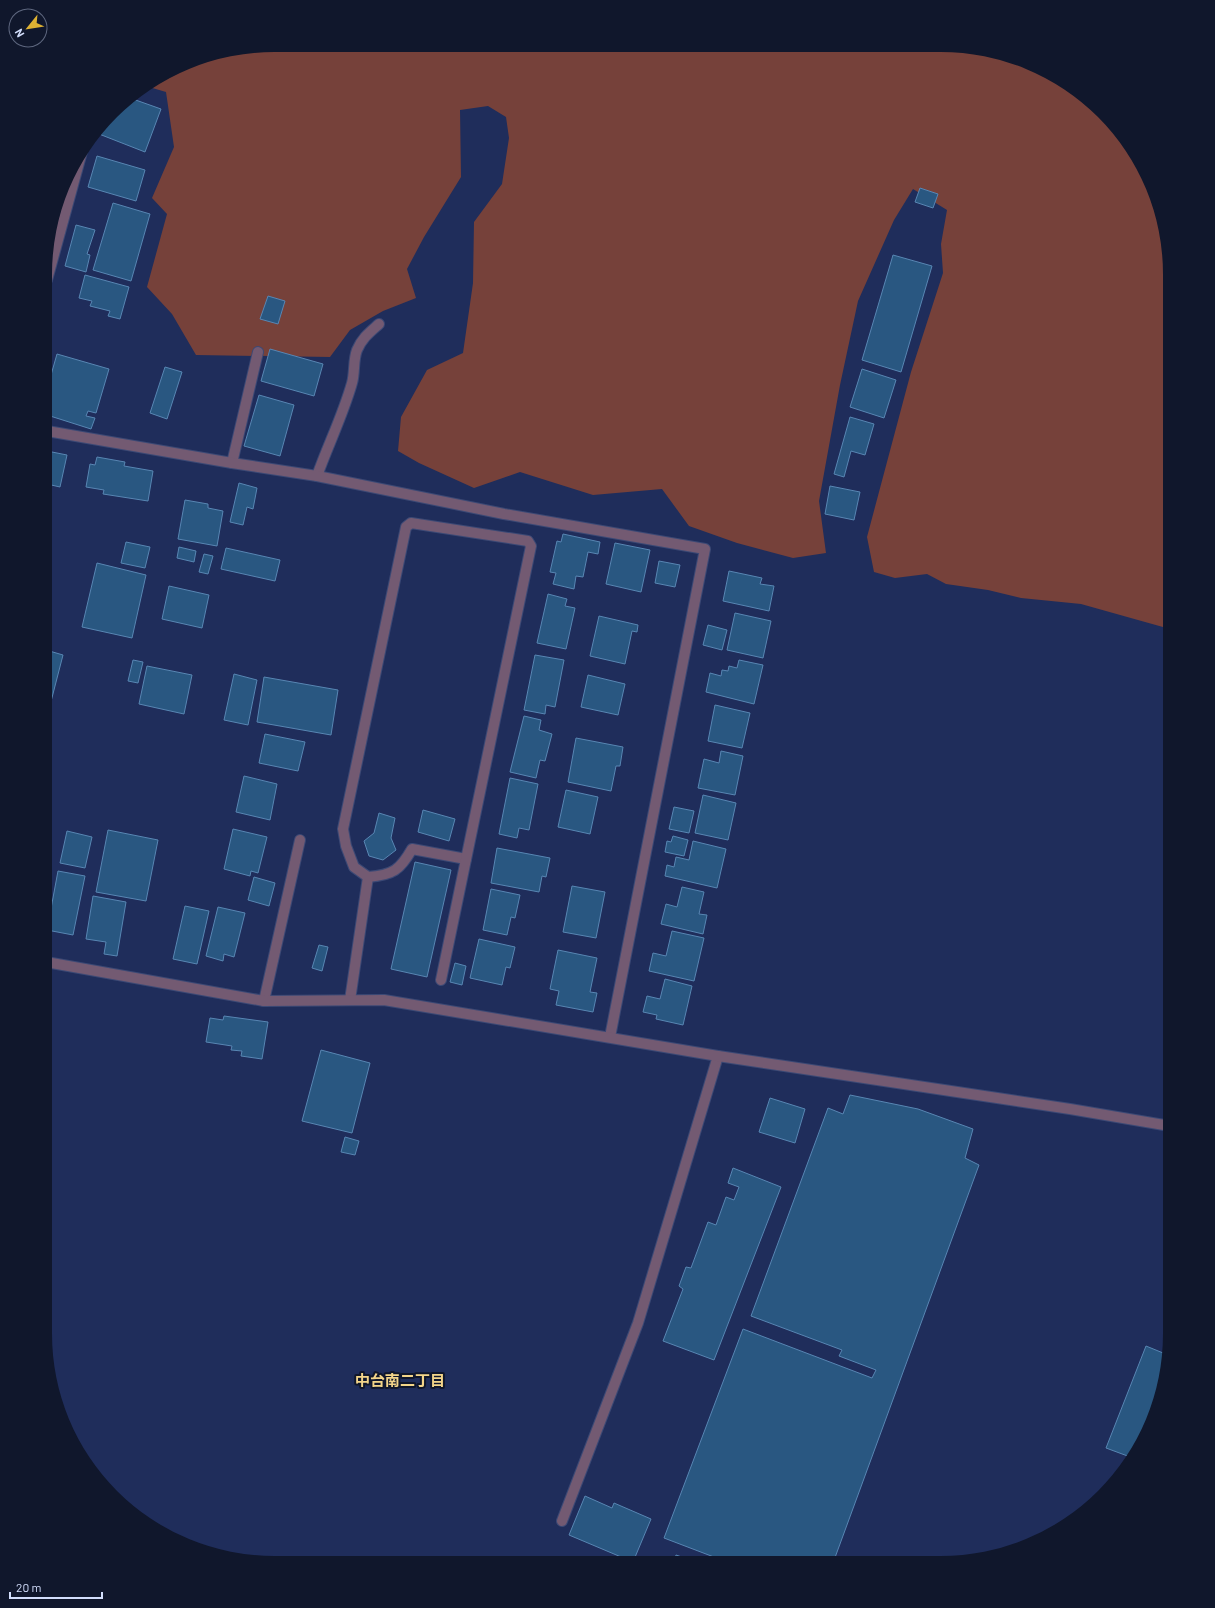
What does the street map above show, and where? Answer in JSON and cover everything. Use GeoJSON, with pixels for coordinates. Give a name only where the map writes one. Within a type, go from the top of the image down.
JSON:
{"type":"FeatureCollection","features":[{"type":"Feature","properties":{"kind":"street"},"geometry":{"type":"LineString","coordinates":[[53,254],[64,204],[70,187]]}},
{"type":"Feature","properties":{"kind":"street"},"geometry":{"type":"LineString","coordinates":[[317,476],[325,453],[344,410],[353,382],[357,351],[366,334],[379,324]]}},
{"type":"Feature","properties":{"kind":"street"},"geometry":{"type":"LineString","coordinates":[[232,463],[258,352]]}},
{"type":"Feature","properties":{"kind":"street"},"geometry":{"type":"LineString","coordinates":[[52,432],[317,476],[504,514],[705,549],[610,1037]]}},
{"type":"Feature","properties":{"kind":"street"},"geometry":{"type":"LineString","coordinates":[[441,980],[531,546],[528,541],[411,523],[406,527],[343,829],[346,846],[354,867],[368,877],[385,876],[403,865],[412,849],[466,859]]}},
{"type":"Feature","properties":{"kind":"street"},"geometry":{"type":"LineString","coordinates":[[264,1001],[300,840]]}},
{"type":"Feature","properties":{"kind":"street"},"geometry":{"type":"LineString","coordinates":[[350,1000],[368,877]]}},
{"type":"Feature","properties":{"kind":"street"},"geometry":{"type":"LineString","coordinates":[[52,963],[264,1001],[384,1000],[718,1056],[1070,1109],[1163,1125]]}},
{"type":"Feature","properties":{"kind":"street"},"geometry":{"type":"LineString","coordinates":[[562,1521],[638,1323],[718,1056]]}},
{"type":"Feature","properties":{"kind":"shaded area"},"geometry":{"type":"Polygon","coordinates":[[[260,52],[955,52],[984,56],[1012,64],[1039,75],[1064,89],[1087,107],[1117,139],[1133,163],[1146,189],[1159,231],[1163,260],[1163,627],[1081,604],[1021,598],[988,590],[946,584],[927,574],[895,578],[874,572],[867,537],[911,372],[943,273],[941,244],[947,210],[913,189],[894,220],[858,301],[840,385],[819,501],[826,553],[793,558],[737,543],[689,526],[662,489],[593,495],[520,472],[474,488],[419,463],[398,451],[401,417],[427,370],[463,353],[473,283],[474,222],[502,184],[509,138],[506,117],[488,106],[460,110],[461,177],[424,237],[407,269],[416,298],[383,311],[350,330],[330,357],[196,355],[172,314],[147,287],[167,214],[152,198],[174,147],[166,92],[153,88],[176,75],[203,64],[231,56],[260,52]]]}},
{"type":"Feature","properties":{"kind":"building"},"geometry":{"type":"Polygon","coordinates":[[[136,100],[161,109],[145,152],[101,135],[117,117],[136,100]]]}},
{"type":"Feature","properties":{"kind":"building"},"geometry":{"type":"Polygon","coordinates":[[[97,156],[145,170],[136,201],[88,187],[97,156]]]}},
{"type":"Feature","properties":{"kind":"building"},"geometry":{"type":"Polygon","coordinates":[[[920,188],[938,194],[933,208],[915,202],[920,188]]]}},
{"type":"Feature","properties":{"kind":"building"},"geometry":{"type":"Polygon","coordinates":[[[113,203],[150,214],[131,281],[93,270],[113,203]]]}},
{"type":"Feature","properties":{"kind":"building"},"geometry":{"type":"Polygon","coordinates":[[[76,225],[95,230],[87,254],[90,255],[86,272],[65,266],[76,225]]]}},
{"type":"Feature","properties":{"kind":"building"},"geometry":{"type":"Polygon","coordinates":[[[893,255],[932,266],[901,372],[862,360],[893,255]]]}},
{"type":"Feature","properties":{"kind":"building"},"geometry":{"type":"Polygon","coordinates":[[[85,275],[129,287],[120,319],[108,316],[110,311],[90,306],[92,301],[79,298],[85,275]]]}},
{"type":"Feature","properties":{"kind":"building"},"geometry":{"type":"Polygon","coordinates":[[[268,296],[285,301],[278,324],[260,319],[268,296]]]}},
{"type":"Feature","properties":{"kind":"building"},"geometry":{"type":"Polygon","coordinates":[[[270,349],[323,364],[314,396],[261,381],[270,349]]]}},
{"type":"Feature","properties":{"kind":"building"},"geometry":{"type":"Polygon","coordinates":[[[57,354],[109,369],[96,413],[88,411],[86,416],[95,418],[91,429],[52,417],[52,372],[57,354]]]}},
{"type":"Feature","properties":{"kind":"building"},"geometry":{"type":"Polygon","coordinates":[[[165,367],[182,372],[167,419],[150,413],[165,367]]]}},
{"type":"Feature","properties":{"kind":"building"},"geometry":{"type":"Polygon","coordinates":[[[862,369],[896,380],[884,418],[850,407],[862,369]]]}},
{"type":"Feature","properties":{"kind":"building"},"geometry":{"type":"Polygon","coordinates":[[[259,395],[294,405],[280,456],[244,446],[259,395]]]}},
{"type":"Feature","properties":{"kind":"building"},"geometry":{"type":"Polygon","coordinates":[[[850,417],[874,424],[865,455],[851,451],[844,477],[834,474],[850,417]]]}},
{"type":"Feature","properties":{"kind":"building"},"geometry":{"type":"Polygon","coordinates":[[[52,452],[67,455],[60,487],[52,485],[52,452]]]}},
{"type":"Feature","properties":{"kind":"building"},"geometry":{"type":"Polygon","coordinates":[[[97,457],[125,462],[124,466],[153,471],[148,501],[103,494],[104,490],[86,487],[90,464],[95,465],[97,457]]]}},
{"type":"Feature","properties":{"kind":"building"},"geometry":{"type":"Polygon","coordinates":[[[239,483],[257,488],[253,509],[247,507],[243,525],[230,522],[239,483]]]}},
{"type":"Feature","properties":{"kind":"building"},"geometry":{"type":"Polygon","coordinates":[[[830,486],[860,492],[854,520],[825,514],[830,486]]]}},
{"type":"Feature","properties":{"kind":"building"},"geometry":{"type":"Polygon","coordinates":[[[185,500],[208,504],[208,508],[223,511],[217,546],[178,539],[185,500]]]}},
{"type":"Feature","properties":{"kind":"building"},"geometry":{"type":"Polygon","coordinates":[[[563,534],[600,542],[598,554],[588,552],[583,577],[576,576],[574,589],[553,584],[556,573],[550,572],[557,541],[561,542],[563,534]]]}},
{"type":"Feature","properties":{"kind":"building"},"geometry":{"type":"Polygon","coordinates":[[[126,542],[150,547],[145,568],[121,563],[126,542]]]}},
{"type":"Feature","properties":{"kind":"building"},"geometry":{"type":"Polygon","coordinates":[[[615,543],[650,550],[641,592],[606,584],[615,543]]]}},
{"type":"Feature","properties":{"kind":"building"},"geometry":{"type":"Polygon","coordinates":[[[179,547],[196,551],[194,562],[177,558],[179,547]]]}},
{"type":"Feature","properties":{"kind":"building"},"geometry":{"type":"Polygon","coordinates":[[[226,548],[280,560],[275,581],[221,569],[226,548]]]}},
{"type":"Feature","properties":{"kind":"building"},"geometry":{"type":"Polygon","coordinates":[[[204,554],[213,556],[208,574],[199,572],[204,554]]]}},
{"type":"Feature","properties":{"kind":"building"},"geometry":{"type":"Polygon","coordinates":[[[659,561],[680,565],[675,587],[655,583],[659,561]]]}},
{"type":"Feature","properties":{"kind":"building"},"geometry":{"type":"Polygon","coordinates":[[[97,563],[146,575],[132,638],[82,627],[97,563]]]}},
{"type":"Feature","properties":{"kind":"building"},"geometry":{"type":"Polygon","coordinates":[[[729,571],[762,578],[760,584],[774,586],[769,611],[723,601],[729,571]]]}},
{"type":"Feature","properties":{"kind":"building"},"geometry":{"type":"Polygon","coordinates":[[[169,586],[209,595],[202,628],[162,619],[169,586]]]}},
{"type":"Feature","properties":{"kind":"building"},"geometry":{"type":"Polygon","coordinates":[[[548,594],[567,599],[565,606],[575,608],[566,649],[537,643],[548,594]]]}},
{"type":"Feature","properties":{"kind":"building"},"geometry":{"type":"Polygon","coordinates":[[[735,613],[771,621],[763,658],[727,650],[735,613]]]}},
{"type":"Feature","properties":{"kind":"building"},"geometry":{"type":"Polygon","coordinates":[[[599,616],[638,625],[637,632],[632,631],[625,664],[590,656],[599,616]]]}},
{"type":"Feature","properties":{"kind":"building"},"geometry":{"type":"Polygon","coordinates":[[[708,625],[727,630],[722,650],[703,645],[708,625]]]}},
{"type":"Feature","properties":{"kind":"building"},"geometry":{"type":"Polygon","coordinates":[[[52,652],[63,655],[52,698],[52,652]]]}},
{"type":"Feature","properties":{"kind":"building"},"geometry":{"type":"Polygon","coordinates":[[[535,655],[564,660],[555,707],[546,705],[545,714],[524,710],[535,655]]]}},
{"type":"Feature","properties":{"kind":"building"},"geometry":{"type":"Polygon","coordinates":[[[133,660],[143,662],[138,683],[128,681],[133,660]]]}},
{"type":"Feature","properties":{"kind":"building"},"geometry":{"type":"Polygon","coordinates":[[[739,660],[763,665],[754,704],[706,692],[710,673],[721,676],[722,670],[728,671],[729,666],[737,668],[739,660]]]}},
{"type":"Feature","properties":{"kind":"building"},"geometry":{"type":"Polygon","coordinates":[[[147,666],[192,675],[184,714],[139,704],[147,666]]]}},
{"type":"Feature","properties":{"kind":"building"},"geometry":{"type":"Polygon","coordinates":[[[234,674],[257,680],[248,725],[224,720],[234,674]]]}},
{"type":"Feature","properties":{"kind":"building"},"geometry":{"type":"Polygon","coordinates":[[[588,675],[625,684],[618,715],[581,707],[588,675]]]}},
{"type":"Feature","properties":{"kind":"building"},"geometry":{"type":"Polygon","coordinates":[[[264,677],[338,690],[331,735],[257,722],[264,677]]]}},
{"type":"Feature","properties":{"kind":"building"},"geometry":{"type":"Polygon","coordinates":[[[715,705],[750,713],[742,748],[708,741],[715,705]]]}},
{"type":"Feature","properties":{"kind":"building"},"geometry":{"type":"Polygon","coordinates":[[[524,716],[541,720],[539,730],[552,734],[545,761],[540,760],[536,778],[510,772],[524,716]]]}},
{"type":"Feature","properties":{"kind":"building"},"geometry":{"type":"Polygon","coordinates":[[[265,734],[305,742],[298,771],[259,763],[265,734]]]}},
{"type":"Feature","properties":{"kind":"building"},"geometry":{"type":"Polygon","coordinates":[[[576,738],[623,747],[620,766],[616,766],[611,791],[568,782],[576,738]]]}},
{"type":"Feature","properties":{"kind":"building"},"geometry":{"type":"Polygon","coordinates":[[[721,751],[743,756],[735,795],[698,788],[704,759],[719,763],[721,751]]]}},
{"type":"Feature","properties":{"kind":"building"},"geometry":{"type":"Polygon","coordinates":[[[244,776],[277,784],[270,820],[236,812],[244,776]]]}},
{"type":"Feature","properties":{"kind":"building"},"geometry":{"type":"Polygon","coordinates":[[[510,778],[538,784],[529,830],[519,828],[517,838],[499,834],[510,778]]]}},
{"type":"Feature","properties":{"kind":"building"},"geometry":{"type":"Polygon","coordinates":[[[566,790],[598,797],[590,834],[558,827],[566,790]]]}},
{"type":"Feature","properties":{"kind":"building"},"geometry":{"type":"Polygon","coordinates":[[[703,795],[736,803],[728,840],[695,833],[703,795]]]}},
{"type":"Feature","properties":{"kind":"building"},"geometry":{"type":"Polygon","coordinates":[[[674,807],[694,811],[689,833],[669,829],[674,807]]]}},
{"type":"Feature","properties":{"kind":"building"},"geometry":{"type":"Polygon","coordinates":[[[423,810],[455,819],[449,841],[418,832],[423,810]]]}},
{"type":"Feature","properties":{"kind":"building"},"geometry":{"type":"Polygon","coordinates":[[[379,813],[395,818],[391,838],[396,850],[383,860],[369,856],[364,841],[374,833],[379,813]]]}},
{"type":"Feature","properties":{"kind":"building"},"geometry":{"type":"Polygon","coordinates":[[[233,829],[267,837],[258,873],[251,871],[250,876],[224,869],[233,829]]]}},
{"type":"Feature","properties":{"kind":"building"},"geometry":{"type":"Polygon","coordinates":[[[108,830],[158,840],[146,901],[96,892],[108,830]]]}},
{"type":"Feature","properties":{"kind":"building"},"geometry":{"type":"Polygon","coordinates":[[[67,831],[92,837],[85,868],[60,863],[67,831]]]}},
{"type":"Feature","properties":{"kind":"building"},"geometry":{"type":"Polygon","coordinates":[[[673,836],[688,840],[684,856],[665,852],[667,841],[671,842],[673,836]]]}},
{"type":"Feature","properties":{"kind":"building"},"geometry":{"type":"Polygon","coordinates":[[[693,841],[726,849],[717,888],[665,876],[667,865],[674,867],[676,857],[689,860],[693,841]]]}},
{"type":"Feature","properties":{"kind":"building"},"geometry":{"type":"Polygon","coordinates":[[[497,848],[550,858],[546,877],[542,876],[539,892],[491,883],[497,848]]]}},
{"type":"Feature","properties":{"kind":"building"},"geometry":{"type":"Polygon","coordinates":[[[415,862],[451,870],[427,977],[391,969],[415,862]]]}},
{"type":"Feature","properties":{"kind":"building"},"geometry":{"type":"Polygon","coordinates":[[[58,871],[85,876],[73,935],[52,931],[52,903],[58,871]]]}},
{"type":"Feature","properties":{"kind":"building"},"geometry":{"type":"Polygon","coordinates":[[[254,877],[275,883],[269,906],[248,900],[254,877]]]}},
{"type":"Feature","properties":{"kind":"building"},"geometry":{"type":"Polygon","coordinates":[[[572,886],[605,892],[596,938],[563,932],[572,886]]]}},
{"type":"Feature","properties":{"kind":"building"},"geometry":{"type":"Polygon","coordinates":[[[682,887],[704,892],[699,914],[707,915],[703,934],[661,924],[666,904],[677,907],[682,887]]]}},
{"type":"Feature","properties":{"kind":"building"},"geometry":{"type":"Polygon","coordinates":[[[491,889],[520,895],[515,918],[511,917],[507,935],[483,930],[491,889]]]}},
{"type":"Feature","properties":{"kind":"building"},"geometry":{"type":"Polygon","coordinates":[[[93,896],[126,902],[117,956],[104,954],[106,942],[86,939],[93,896]]]}},
{"type":"Feature","properties":{"kind":"building"},"geometry":{"type":"Polygon","coordinates":[[[185,906],[209,911],[197,964],[173,959],[185,906]]]}},
{"type":"Feature","properties":{"kind":"building"},"geometry":{"type":"Polygon","coordinates":[[[218,907],[245,913],[234,957],[224,954],[223,961],[206,956],[218,907]]]}},
{"type":"Feature","properties":{"kind":"building"},"geometry":{"type":"Polygon","coordinates":[[[672,931],[704,938],[694,981],[649,971],[653,953],[666,956],[672,931]]]}},
{"type":"Feature","properties":{"kind":"building"},"geometry":{"type":"Polygon","coordinates":[[[479,939],[515,947],[510,968],[506,967],[502,985],[470,978],[479,939]]]}},
{"type":"Feature","properties":{"kind":"building"},"geometry":{"type":"Polygon","coordinates":[[[319,945],[328,947],[322,971],[312,968],[319,945]]]}},
{"type":"Feature","properties":{"kind":"building"},"geometry":{"type":"Polygon","coordinates":[[[558,950],[597,958],[590,992],[597,993],[593,1012],[556,1005],[559,991],[550,989],[558,950]]]}},
{"type":"Feature","properties":{"kind":"building"},"geometry":{"type":"Polygon","coordinates":[[[455,963],[466,966],[462,985],[450,982],[455,963]]]}},
{"type":"Feature","properties":{"kind":"building"},"geometry":{"type":"Polygon","coordinates":[[[665,979],[692,986],[683,1025],[656,1019],[657,1015],[643,1012],[647,996],[660,999],[665,979]]]}},
{"type":"Feature","properties":{"kind":"building"},"geometry":{"type":"Polygon","coordinates":[[[224,1016],[268,1022],[262,1059],[241,1056],[242,1051],[231,1050],[232,1046],[206,1042],[210,1018],[223,1020],[224,1016]]]}},
{"type":"Feature","properties":{"kind":"building"},"geometry":{"type":"Polygon","coordinates":[[[321,1050],[370,1063],[352,1133],[302,1121],[321,1050]]]}},
{"type":"Feature","properties":{"kind":"building"},"geometry":{"type":"Polygon","coordinates":[[[850,1095],[918,1109],[973,1129],[965,1158],[979,1165],[836,1556],[711,1556],[664,1538],[743,1329],[872,1378],[876,1370],[839,1356],[842,1350],[751,1316],[828,1108],[843,1114],[850,1095]]]}},
{"type":"Feature","properties":{"kind":"building"},"geometry":{"type":"Polygon","coordinates":[[[770,1098],[805,1109],[795,1143],[759,1132],[770,1098]]]}},
{"type":"Feature","properties":{"kind":"building"},"geometry":{"type":"Polygon","coordinates":[[[345,1137],[359,1141],[355,1155],[341,1152],[345,1137]]]}},
{"type":"Feature","properties":{"kind":"building"},"geometry":{"type":"Polygon","coordinates":[[[733,1168],[781,1187],[714,1360],[663,1341],[683,1289],[679,1286],[686,1267],[691,1268],[708,1222],[716,1225],[726,1197],[734,1200],[739,1187],[728,1183],[733,1168]]]}},
{"type":"Feature","properties":{"kind":"building"},"geometry":{"type":"Polygon","coordinates":[[[1146,1346],[1162,1353],[1159,1377],[1151,1405],[1140,1432],[1127,1456],[1106,1448],[1146,1346]]]}},
{"type":"Feature","properties":{"kind":"building"},"geometry":{"type":"Polygon","coordinates":[[[585,1496],[612,1508],[614,1503],[651,1519],[636,1556],[619,1556],[569,1535],[585,1496]]]}},
{"type":"Feature","properties":{"kind":"district","name":"中台南二丁目"},"geometry":{"type":"Point","coordinates":[400,1381]}}]}
